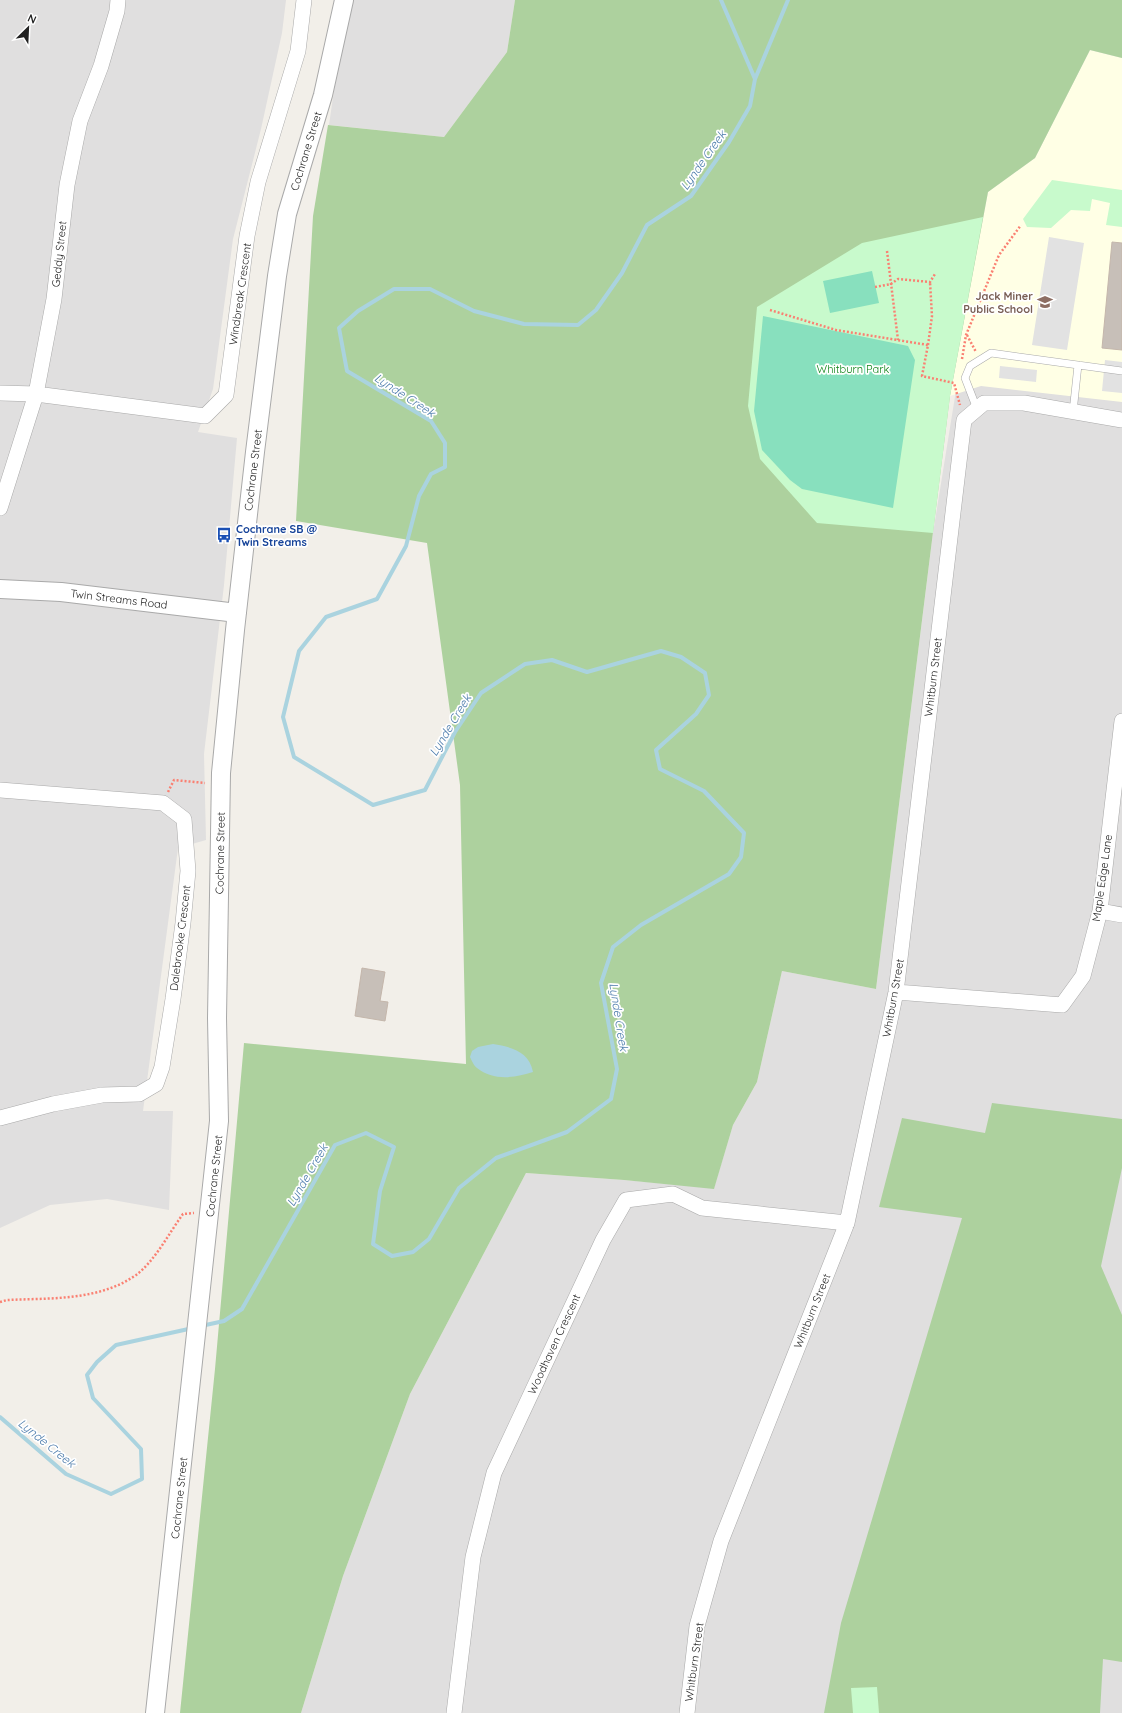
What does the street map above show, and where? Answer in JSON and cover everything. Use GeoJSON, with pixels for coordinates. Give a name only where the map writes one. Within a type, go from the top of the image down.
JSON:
{"type":"FeatureCollection","features":[{"type":"Feature","properties":{"kind":"street","name":"Geddy Street"},"geometry":{"type":"LineString","coordinates":[[0,508],[36,394],[54,300],[67,185],[80,121],[101,66],[118,11],[118,0]]}},
{"type":"Feature","properties":{"kind":"street","name":"Windbreak Crescent"},"geometry":{"type":"LineString","coordinates":[[36,394],[205,416],[226,395],[249,228],[258,182],[298,51],[304,0]]}},
{"type":"Feature","properties":{"kind":"street","name":"Cochrane Street"},"geometry":{"type":"LineString","coordinates":[[155,1713],[211,1211],[219,1121],[217,1018],[222,773],[254,452],[277,276],[287,214],[323,95],[344,0]]}},
{"type":"Feature","properties":{"kind":"street"},"geometry":{"type":"LineString","coordinates":[[0,393],[36,394]]}},
{"type":"Feature","properties":{"kind":"street"},"geometry":{"type":"LineString","coordinates":[[964,420],[984,403],[1024,404],[1122,420]]}},
{"type":"Feature","properties":{"kind":"street","name":"Whitburn Street"},"geometry":{"type":"LineString","coordinates":[[687,1713],[697,1626],[721,1541],[846,1223],[896,992],[964,420]]}},
{"type":"Feature","properties":{"kind":"street","name":"Twin Streams Road"},"geometry":{"type":"LineString","coordinates":[[0,589],[61,592],[237,613]]}},
{"type":"Feature","properties":{"kind":"street","name":"Maple Edge Lane"},"geometry":{"type":"LineString","coordinates":[[896,992],[1062,1006],[1083,976],[1100,911],[1122,721]]}},
{"type":"Feature","properties":{"kind":"street"},"geometry":{"type":"LineString","coordinates":[[0,790],[163,803]]}},
{"type":"Feature","properties":{"kind":"street","name":"Dalebrooke Crescent"},"geometry":{"type":"LineString","coordinates":[[0,1118],[53,1104],[102,1095],[140,1094],[156,1084],[162,1067],[173,999],[188,871],[184,819],[163,803]]}},
{"type":"Feature","properties":{"kind":"street"},"geometry":{"type":"LineString","coordinates":[[1100,911],[1122,915]]}},
{"type":"Feature","properties":{"kind":"street","name":"Woodhaven Crescent"},"geometry":{"type":"LineString","coordinates":[[454,1713],[473,1557],[494,1473],[603,1240],[626,1200],[673,1194],[702,1208],[846,1223]]}},
{"type":"Feature","properties":{"kind":"lane"},"geometry":{"type":"LineString","coordinates":[[977,409],[964,378],[970,366],[991,353],[1122,371]]}},
{"type":"Feature","properties":{"kind":"lane"},"geometry":{"type":"LineString","coordinates":[[1072,412],[1078,365]]}},
{"type":"Feature","properties":{"kind":"path"},"geometry":{"type":"LineString","coordinates":[[961,366],[966,335],[999,255],[1021,225]]}},
{"type":"Feature","properties":{"kind":"path"},"geometry":{"type":"LineString","coordinates":[[886,251],[898,340]]}},
{"type":"Feature","properties":{"kind":"path"},"geometry":{"type":"LineString","coordinates":[[935,274],[930,282],[932,316],[922,376],[954,383],[964,420]]}},
{"type":"Feature","properties":{"kind":"path"},"geometry":{"type":"LineString","coordinates":[[874,287],[891,284],[898,279],[930,282]]}},
{"type":"Feature","properties":{"kind":"path"},"geometry":{"type":"LineString","coordinates":[[770,310],[836,330],[928,345]]}},
{"type":"Feature","properties":{"kind":"path"},"geometry":{"type":"LineString","coordinates":[[966,335],[980,360]]}},
{"type":"Feature","properties":{"kind":"path"},"geometry":{"type":"LineString","coordinates":[[163,803],[174,780],[222,786]]}},
{"type":"Feature","properties":{"kind":"path"},"geometry":{"type":"LineString","coordinates":[[0,1302],[7,1300],[76,1297],[115,1286],[136,1274],[156,1254],[183,1214],[211,1211]]}},
{"type":"Feature","properties":{"kind":"shaded area"},"geometry":{"type":"Polygon","coordinates":[[[0,0],[286,0],[282,33],[261,129],[233,239],[213,389],[198,432],[237,438],[224,585],[204,754],[206,840],[178,848],[143,1111],[173,1111],[169,1210],[107,1199],[50,1205],[0,1228],[0,0]]]}},
{"type":"Feature","properties":{"kind":"shaded area"},"geometry":{"type":"Polygon","coordinates":[[[347,0],[515,0],[507,52],[444,137],[329,125],[347,0]]]}},
{"type":"Feature","properties":{"kind":"shaded area"},"geometry":{"type":"Polygon","coordinates":[[[1090,50],[1122,58],[1122,1713],[301,1713],[343,1576],[410,1394],[526,1173],[714,1188],[733,1125],[757,1082],[782,971],[876,989],[933,533],[988,192],[1035,158],[1090,50]]]}},
{"type":"Feature","properties":{"kind":"shaded area","name":"Jack Miner Public School"},"geometry":{"type":"Polygon","coordinates":[[[1090,50],[1122,58],[1122,402],[981,386],[950,396],[988,192],[1035,158],[1090,50]]]}},
{"type":"Feature","properties":{"kind":"shaded area"},"geometry":{"type":"Polygon","coordinates":[[[1049,237],[1084,243],[1067,350],[1032,345],[1049,237]]]}},
{"type":"Feature","properties":{"kind":"shaded area"},"geometry":{"type":"Polygon","coordinates":[[[1105,360],[1122,362],[1122,393],[1102,391],[1105,360]]]}},
{"type":"Feature","properties":{"kind":"shaded area"},"geometry":{"type":"Polygon","coordinates":[[[1000,366],[1037,370],[1036,382],[999,378],[1000,366]]]}},
{"type":"Feature","properties":{"kind":"green space"},"geometry":{"type":"Polygon","coordinates":[[[515,0],[1122,0],[1122,58],[1090,50],[1035,158],[988,192],[950,396],[876,989],[782,971],[757,1082],[733,1125],[714,1189],[624,1180],[526,1173],[410,1394],[343,1576],[301,1713],[180,1713],[215,1369],[244,1043],[466,1064],[460,785],[427,543],[296,521],[313,216],[328,125],[444,137],[507,52],[515,0]]]}},
{"type":"Feature","properties":{"kind":"green space"},"geometry":{"type":"Polygon","coordinates":[[[1052,180],[1122,190],[1122,227],[1106,225],[1110,203],[1092,199],[1090,211],[1071,210],[1051,228],[1027,227],[1023,219],[1052,180]]]}},
{"type":"Feature","properties":{"kind":"green space","name":"Whitburn Park"},"geometry":{"type":"Polygon","coordinates":[[[983,217],[950,396],[933,533],[817,523],[760,459],[748,406],[757,307],[862,243],[983,217]]]}},
{"type":"Feature","properties":{"kind":"green space"},"geometry":{"type":"Polygon","coordinates":[[[872,271],[879,303],[830,313],[823,281],[872,271]]]}},
{"type":"Feature","properties":{"kind":"green space"},"geometry":{"type":"Polygon","coordinates":[[[763,316],[908,346],[915,360],[893,508],[802,489],[790,480],[762,450],[754,411],[763,316]]]}},
{"type":"Feature","properties":{"kind":"green space"},"geometry":{"type":"Polygon","coordinates":[[[992,1103],[1122,1119],[1122,1168],[1101,1266],[1122,1315],[1122,1662],[1103,1659],[1100,1713],[824,1713],[841,1623],[962,1218],[879,1207],[902,1118],[985,1133],[992,1103]]]}},
{"type":"Feature","properties":{"kind":"green space"},"geometry":{"type":"Polygon","coordinates":[[[877,1687],[879,1713],[853,1713],[851,1688],[877,1687]]]}},
{"type":"Feature","properties":{"kind":"water"},"geometry":{"type":"Polygon","coordinates":[[[493,1044],[518,1051],[528,1059],[533,1072],[512,1077],[497,1077],[477,1068],[470,1057],[472,1051],[478,1047],[493,1044]]]}},
{"type":"Feature","properties":{"kind":"building"},"geometry":{"type":"Polygon","coordinates":[[[1112,242],[1122,243],[1122,350],[1102,348],[1112,242]]]}},
{"type":"Feature","properties":{"kind":"building"},"geometry":{"type":"Polygon","coordinates":[[[362,968],[385,972],[380,1001],[388,1002],[385,1021],[355,1016],[362,968]]]}},
{"type":"Feature","properties":{"kind":"waterway","name":"Lynde Creek"},"geometry":{"type":"LineString","coordinates":[[721,0],[755,79]]}},
{"type":"Feature","properties":{"kind":"waterway","name":"Lynde Creek"},"geometry":{"type":"LineString","coordinates":[[201,1326],[224,1321],[242,1309],[335,1145],[366,1133],[394,1147],[380,1191],[373,1244],[392,1256],[413,1252],[429,1239],[459,1188],[496,1158],[567,1132],[611,1099],[617,1069],[601,983],[613,947],[641,925],[729,874],[741,857],[744,833],[704,791],[660,769],[656,750],[696,714],[709,695],[705,673],[681,657],[661,651],[587,672],[552,660],[525,664],[481,693],[455,732],[425,790],[373,805],[294,757],[283,717],[299,651],[326,617],[377,599],[406,546],[419,496],[431,474],[445,467],[445,443],[431,421],[347,371],[339,328],[358,311],[394,289],[430,289],[474,311],[524,324],[578,325],[596,310],[622,273],[647,225],[691,196],[729,142],[750,106],[755,79],[788,0]]}},
{"type":"Feature","properties":{"kind":"waterway","name":"Lynde Creek"},"geometry":{"type":"LineString","coordinates":[[0,1417],[66,1474],[111,1494],[142,1479],[141,1449],[93,1398],[87,1375],[97,1362],[116,1345],[193,1328]]}},
{"type":"Feature","properties":{"kind":"place","name":"Jack Miner Public School"},"geometry":{"type":"Point","coordinates":[1045,302]}},
{"type":"Feature","properties":{"kind":"place","name":"Cochrane SB @ Twin Streams"},"geometry":{"type":"Point","coordinates":[224,535]}}]}
